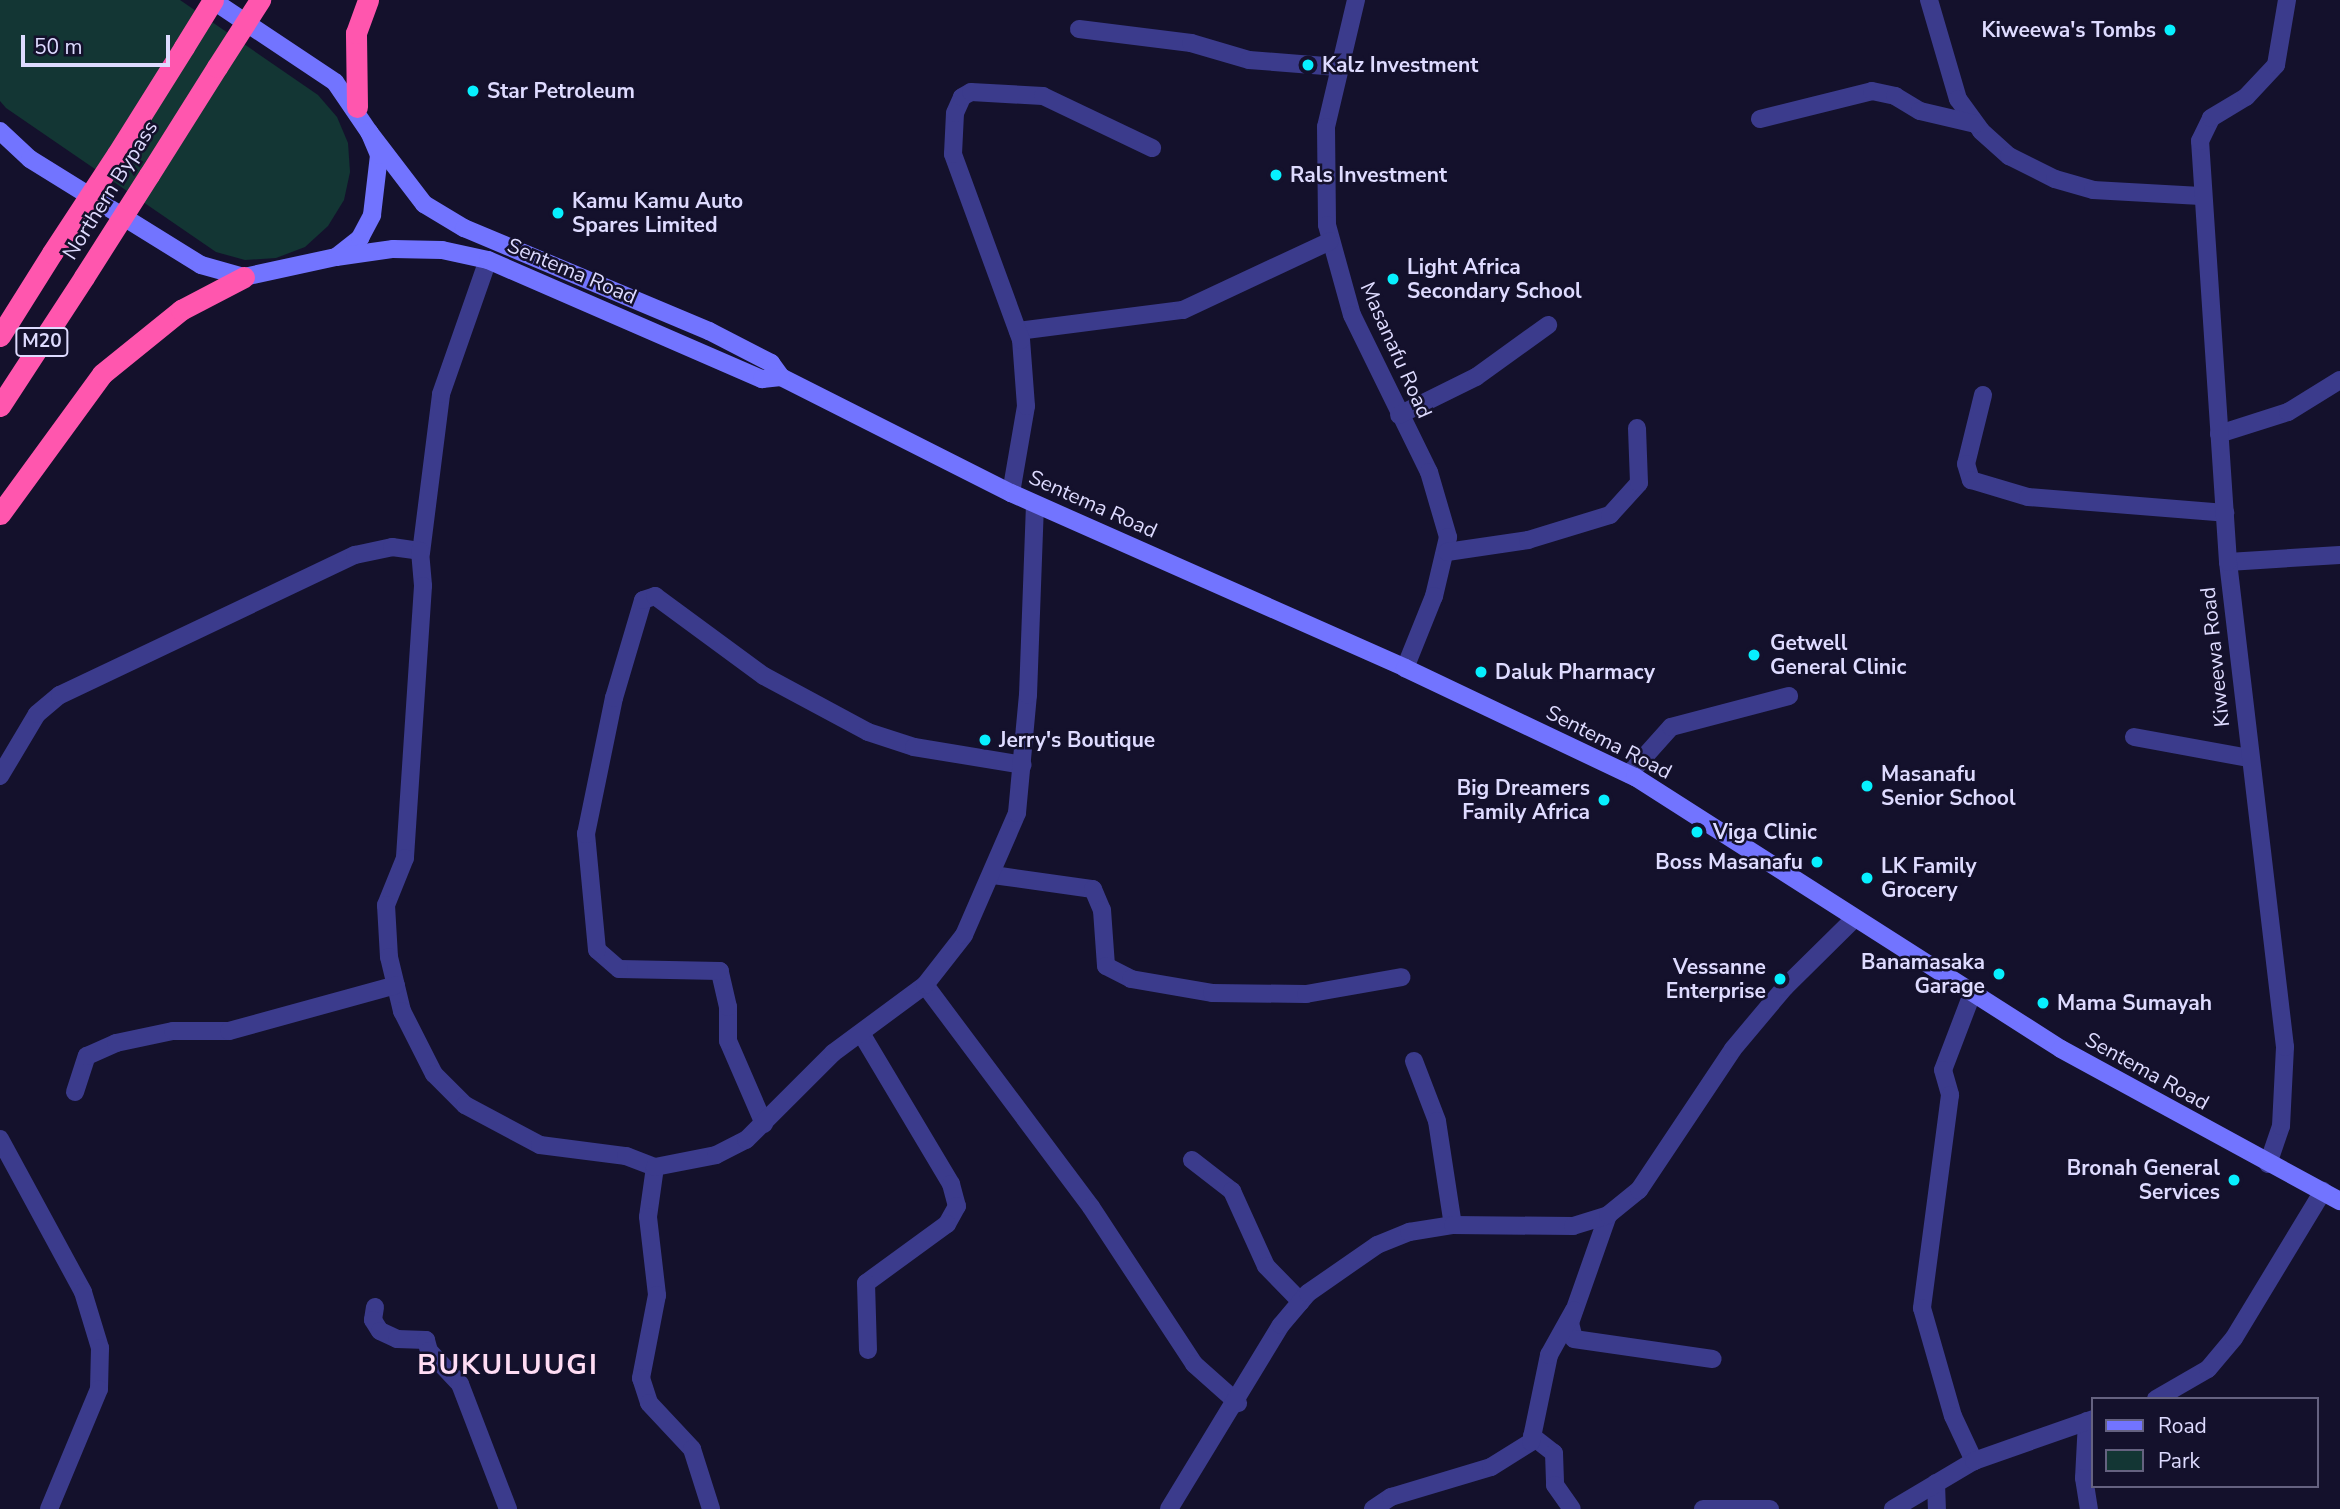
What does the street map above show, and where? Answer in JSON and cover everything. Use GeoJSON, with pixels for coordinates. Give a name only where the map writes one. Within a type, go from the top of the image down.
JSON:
{"type":"FeatureCollection","features":[{"type":"Feature","properties":{"kind":"highway","name":"Northern Bypass"},"geometry":{"type":"LineString","coordinates":[[0,336],[213,0]]}},
{"type":"Feature","properties":{"kind":"highway","name":"Northern Bypass"},"geometry":{"type":"LineString","coordinates":[[0,406],[260,0]]}},
{"type":"Feature","properties":{"kind":"highway"},"geometry":{"type":"LineString","coordinates":[[356,107],[356,33],[368,0]]}},
{"type":"Feature","properties":{"kind":"highway"},"geometry":{"type":"LineString","coordinates":[[0,514],[102,374],[181,310],[244,277]]}},
{"type":"Feature","properties":{"kind":"main road"},"geometry":{"type":"LineString","coordinates":[[213,0],[335,82],[356,107],[369,132],[379,155],[372,215],[360,238],[336,257]]}},
{"type":"Feature","properties":{"kind":"main road"},"geometry":{"type":"LineString","coordinates":[[0,131],[30,159],[164,246],[201,265],[244,277]]}},
{"type":"Feature","properties":{"kind":"main road","name":"Sentema Road"},"geometry":{"type":"LineString","coordinates":[[369,132],[424,204],[464,228],[709,331],[771,363],[781,377],[1035,505],[1405,668],[1629,774],[1972,994],[2268,1164],[2340,1201]]}},
{"type":"Feature","properties":{"kind":"main road","name":"Sentema Road"},"geometry":{"type":"LineString","coordinates":[[244,277],[336,257],[405,249],[488,260],[762,379],[781,377]]}},
{"type":"Feature","properties":{"kind":"street","name":"Masanafu Road"},"geometry":{"type":"LineString","coordinates":[[1356,0],[1338,67],[1323,156],[1330,241],[1352,315],[1443,510],[1447,552],[1405,668]]}},
{"type":"Feature","properties":{"kind":"street"},"geometry":{"type":"LineString","coordinates":[[1929,0],[1949,80],[1976,124],[2009,156],[2054,179],[2126,195],[2202,196]]}},
{"type":"Feature","properties":{"kind":"street","name":"Kiweewa Road"},"geometry":{"type":"LineString","coordinates":[[2268,1164],[2281,1126],[2285,1047],[2248,758],[2228,562],[2200,141],[2204,126],[2246,97],[2276,65],[2287,0]]}},
{"type":"Feature","properties":{"kind":"street"},"geometry":{"type":"LineString","coordinates":[[1079,29],[1191,43],[1257,62],[1338,67]]}},
{"type":"Feature","properties":{"kind":"street"},"geometry":{"type":"LineString","coordinates":[[1011,493],[1026,406],[1018,331],[953,154],[951,124],[962,97],[978,91],[1044,96],[1152,148]]}},
{"type":"Feature","properties":{"kind":"street"},"geometry":{"type":"LineString","coordinates":[[1760,119],[1872,91],[1895,96],[1920,111],[1976,124]]}},
{"type":"Feature","properties":{"kind":"street"},"geometry":{"type":"LineString","coordinates":[[1018,331],[1183,310],[1330,241]]}},
{"type":"Feature","properties":{"kind":"street"},"geometry":{"type":"LineString","coordinates":[[488,260],[441,394],[421,553],[405,858],[386,905],[396,985],[420,1051],[465,1105],[540,1145],[626,1156],[655,1167],[716,1155],[764,1124],[833,1054],[925,985],[964,934],[993,875],[1017,813],[1023,765],[1035,505]]}},
{"type":"Feature","properties":{"kind":"street"},"geometry":{"type":"LineString","coordinates":[[1399,415],[1476,377],[1548,325]]}},
{"type":"Feature","properties":{"kind":"street"},"geometry":{"type":"LineString","coordinates":[[2219,434],[2288,412],[2340,380]]}},
{"type":"Feature","properties":{"kind":"street"},"geometry":{"type":"LineString","coordinates":[[1983,395],[1966,464],[1971,480],[2028,497],[2225,513]]}},
{"type":"Feature","properties":{"kind":"street"},"geometry":{"type":"LineString","coordinates":[[1447,552],[1528,540],[1610,515],[1639,484],[1637,428]]}},
{"type":"Feature","properties":{"kind":"street"},"geometry":{"type":"LineString","coordinates":[[0,776],[37,714],[60,695],[355,555],[406,547],[421,553]]}},
{"type":"Feature","properties":{"kind":"street"},"geometry":{"type":"LineString","coordinates":[[2228,562],[2340,555]]}},
{"type":"Feature","properties":{"kind":"street"},"geometry":{"type":"LineString","coordinates":[[764,1124],[728,1041],[720,971],[619,969],[597,950],[586,834],[614,698],[643,600],[655,596],[764,676],[868,732],[914,747],[1023,765]]}},
{"type":"Feature","properties":{"kind":"street"},"geometry":{"type":"LineString","coordinates":[[1629,774],[1671,727],[1789,696]]}},
{"type":"Feature","properties":{"kind":"street"},"geometry":{"type":"LineString","coordinates":[[2134,737],[2248,758]]}},
{"type":"Feature","properties":{"kind":"street"},"geometry":{"type":"LineString","coordinates":[[993,875],[1093,889],[1102,909],[1106,966],[1131,979],[1212,993],[1294,994],[1402,977]]}},
{"type":"Feature","properties":{"kind":"street"},"geometry":{"type":"LineString","coordinates":[[1181,1505],[1281,1325],[1301,1302],[1377,1245],[1409,1232],[1453,1226],[1561,1227],[1608,1215],[1646,1181],[1733,1049],[1784,987],[1855,918]]}},
{"type":"Feature","properties":{"kind":"street"},"geometry":{"type":"LineString","coordinates":[[75,1092],[87,1056],[116,1043],[173,1031],[229,1031],[396,985]]}},
{"type":"Feature","properties":{"kind":"street"},"geometry":{"type":"LineString","coordinates":[[925,985],[1091,1207],[1194,1364],[1238,1403]]}},
{"type":"Feature","properties":{"kind":"street"},"geometry":{"type":"LineString","coordinates":[[1972,994],[1943,1070],[1950,1095],[1922,1308],[1953,1416],[1974,1461]]}},
{"type":"Feature","properties":{"kind":"street"},"geometry":{"type":"LineString","coordinates":[[861,1033],[951,1184],[957,1206],[947,1224],[866,1283],[868,1350]]}},
{"type":"Feature","properties":{"kind":"street"},"geometry":{"type":"LineString","coordinates":[[1414,1061],[1437,1121],[1453,1226]]}},
{"type":"Feature","properties":{"kind":"street"},"geometry":{"type":"LineString","coordinates":[[0,1139],[83,1292],[100,1348],[99,1389],[76,1455],[48,1509]]}},
{"type":"Feature","properties":{"kind":"street"},"geometry":{"type":"LineString","coordinates":[[1192,1160],[1232,1191],[1266,1266],[1301,1302]]}},
{"type":"Feature","properties":{"kind":"street"},"geometry":{"type":"LineString","coordinates":[[655,1167],[648,1217],[657,1295],[641,1378],[649,1403],[692,1448],[710,1509]]}},
{"type":"Feature","properties":{"kind":"street"},"geometry":{"type":"LineString","coordinates":[[2159,1397],[2208,1369],[2234,1338],[2323,1191]]}},
{"type":"Feature","properties":{"kind":"street"},"geometry":{"type":"LineString","coordinates":[[1373,1509],[1391,1497],[1491,1467],[1532,1436],[1549,1355],[1574,1310],[1608,1215]]}},
{"type":"Feature","properties":{"kind":"street"},"geometry":{"type":"LineString","coordinates":[[375,1307],[373,1320],[380,1331],[397,1339],[426,1340],[429,1351],[460,1384],[508,1509]]}},
{"type":"Feature","properties":{"kind":"street"},"geometry":{"type":"LineString","coordinates":[[1574,1310],[1570,1332],[1581,1342],[1713,1359]]}},
{"type":"Feature","properties":{"kind":"street"},"geometry":{"type":"LineString","coordinates":[[1893,1509],[1974,1461],[2090,1420],[2084,1478],[2089,1509]]}},
{"type":"Feature","properties":{"kind":"street"},"geometry":{"type":"LineString","coordinates":[[1532,1436],[1554,1453],[1555,1485],[1572,1509]]}},
{"type":"Feature","properties":{"kind":"street"},"geometry":{"type":"LineString","coordinates":[[1936,1483],[1937,1509]]}},
{"type":"Feature","properties":{"kind":"street"},"geometry":{"type":"LineString","coordinates":[[1703,1509],[1770,1509]]}},
{"type":"Feature","properties":{"kind":"green space"},"geometry":{"type":"Polygon","coordinates":[[[0,0],[180,0],[318,95],[337,117],[348,143],[350,172],[344,200],[328,226],[305,247],[276,258],[245,260],[216,252],[6,108],[0,101],[0,0]]]}},
{"type":"Feature","properties":{"kind":"place","name":"Kiweewa's Tombs"},"geometry":{"type":"Point","coordinates":[2170,30]}},
{"type":"Feature","properties":{"kind":"place","name":"Kalz Investment"},"geometry":{"type":"Point","coordinates":[1308,65]}},
{"type":"Feature","properties":{"kind":"place","name":"Star Petroleum"},"geometry":{"type":"Point","coordinates":[473,91]}},
{"type":"Feature","properties":{"kind":"place","name":"Rals Investment"},"geometry":{"type":"Point","coordinates":[1276,175]}},
{"type":"Feature","properties":{"kind":"place","name":"Kamu Kamu Auto Spares Limited"},"geometry":{"type":"Point","coordinates":[558,213]}},
{"type":"Feature","properties":{"kind":"place","name":"Light Africa Secondary School"},"geometry":{"type":"Point","coordinates":[1393,279]}},
{"type":"Feature","properties":{"kind":"place","name":"Getwell General Clinic"},"geometry":{"type":"Point","coordinates":[1754,655]}},
{"type":"Feature","properties":{"kind":"place","name":"Daluk Pharmacy"},"geometry":{"type":"Point","coordinates":[1481,672]}},
{"type":"Feature","properties":{"kind":"place","name":"Jerry's Boutique"},"geometry":{"type":"Point","coordinates":[985,740]}},
{"type":"Feature","properties":{"kind":"place","name":"Masanafu Senior School"},"geometry":{"type":"Point","coordinates":[1867,786]}},
{"type":"Feature","properties":{"kind":"place","name":"Big Dreamers Family Africa"},"geometry":{"type":"Point","coordinates":[1604,800]}},
{"type":"Feature","properties":{"kind":"place","name":"Viga Clinic"},"geometry":{"type":"Point","coordinates":[1697,832]}},
{"type":"Feature","properties":{"kind":"place","name":"Boss Masanafu"},"geometry":{"type":"Point","coordinates":[1817,862]}},
{"type":"Feature","properties":{"kind":"place","name":"LK Family Grocery"},"geometry":{"type":"Point","coordinates":[1867,878]}},
{"type":"Feature","properties":{"kind":"place","name":"Banamasaka Garage"},"geometry":{"type":"Point","coordinates":[1999,974]}},
{"type":"Feature","properties":{"kind":"place","name":"Vessanne Enterprise"},"geometry":{"type":"Point","coordinates":[1780,979]}},
{"type":"Feature","properties":{"kind":"place","name":"Mama Sumayah"},"geometry":{"type":"Point","coordinates":[2043,1003]}},
{"type":"Feature","properties":{"kind":"place","name":"Bronah General Services"},"geometry":{"type":"Point","coordinates":[2234,1180]}},
{"type":"Feature","properties":{"kind":"district","name":"BUKULUUGI"},"geometry":{"type":"Point","coordinates":[508,1365]}}]}
